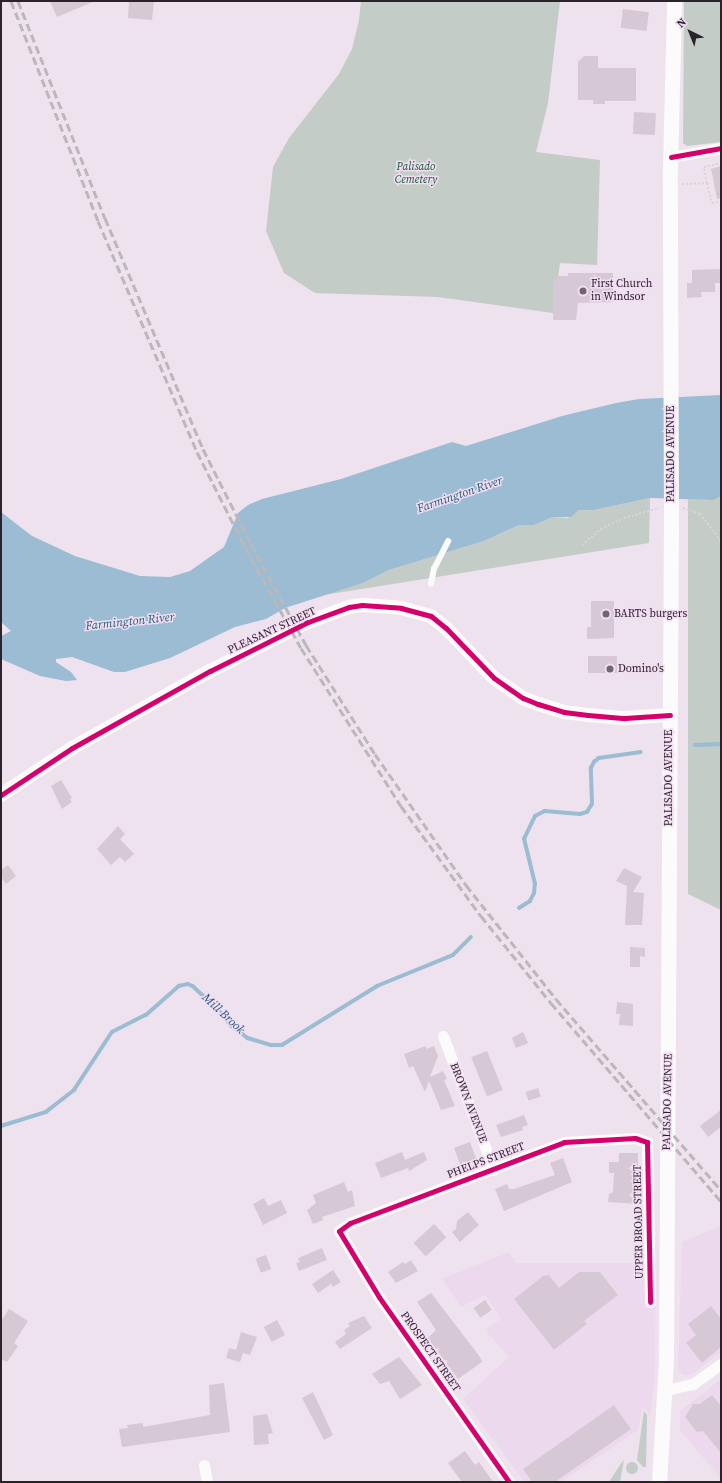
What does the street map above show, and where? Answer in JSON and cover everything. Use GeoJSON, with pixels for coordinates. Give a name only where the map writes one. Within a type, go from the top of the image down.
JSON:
{"type":"FeatureCollection","features":[{"type":"Feature","properties":{"kind":"main road","name":"PALISADO AVENUE"},"geometry":{"type":"LineString","coordinates":[[659,1482],[666,1390],[672,511],[670,186],[674,1]]}},
{"type":"Feature","properties":{"kind":"street"},"geometry":{"type":"LineString","coordinates":[[671,156],[720,153]]}},
{"type":"Feature","properties":{"kind":"street","name":"PLEASANT STREET"},"geometry":{"type":"LineString","coordinates":[[1,795],[78,744],[210,671],[308,622],[349,607],[362,605],[401,608],[430,616],[446,628],[494,678],[523,698],[538,704],[564,712],[588,715],[625,718],[670,715]]}},
{"type":"Feature","properties":{"kind":"street","name":"BROWN AVENUE"},"geometry":{"type":"LineString","coordinates":[[443,1036],[494,1170]]}},
{"type":"Feature","properties":{"kind":"street","name":"PHELPS STREET"},"geometry":{"type":"LineString","coordinates":[[339,1231],[350,1223],[494,1170],[564,1142],[635,1138],[647,1142]]}},
{"type":"Feature","properties":{"kind":"street","name":"UPPER BROAD STREET"},"geometry":{"type":"LineString","coordinates":[[647,1142],[650,1302]]}},
{"type":"Feature","properties":{"kind":"street","name":"PROSPECT STREET"},"geometry":{"type":"LineString","coordinates":[[339,1231],[379,1297],[509,1482]]}},
{"type":"Feature","properties":{"kind":"street"},"geometry":{"type":"LineString","coordinates":[[666,1390],[693,1384],[721,1364]]}},
{"type":"Feature","properties":{"kind":"street"},"geometry":{"type":"LineString","coordinates":[[204,1466],[207,1482]]}},
{"type":"Feature","properties":{"kind":"lane"},"geometry":{"type":"LineString","coordinates":[[431,584],[434,569],[448,542]]}},
{"type":"Feature","properties":{"kind":"path"},"geometry":{"type":"LineString","coordinates":[[718,202],[712,203],[704,167],[721,164],[720,153]]}},
{"type":"Feature","properties":{"kind":"path"},"geometry":{"type":"LineString","coordinates":[[670,186],[707,183]]}},
{"type":"Feature","properties":{"kind":"path"},"geometry":{"type":"LineString","coordinates":[[582,545],[601,529],[632,514],[672,511],[688,508],[700,514],[721,541]]}},
{"type":"Feature","properties":{"kind":"shaded area"},"geometry":{"type":"Polygon","coordinates":[[[721,1226],[721,1352],[691,1375],[683,1375],[678,1369],[682,1242],[721,1226]]]}},
{"type":"Feature","properties":{"kind":"shaded area"},"geometry":{"type":"Polygon","coordinates":[[[509,1252],[516,1263],[656,1263],[655,1372],[650,1416],[643,1406],[638,1430],[561,1482],[525,1482],[463,1399],[509,1357],[485,1330],[501,1319],[485,1295],[461,1307],[442,1279],[509,1252]]]}},
{"type":"Feature","properties":{"kind":"shaded area"},"geometry":{"type":"Polygon","coordinates":[[[721,1379],[721,1479],[680,1430],[680,1411],[721,1379]]]}},
{"type":"Feature","properties":{"kind":"green space","name":"Palisado Cemetery"},"geometry":{"type":"Polygon","coordinates":[[[361,1],[560,1],[548,103],[536,152],[600,160],[597,265],[560,263],[553,313],[438,297],[315,293],[284,273],[266,231],[273,167],[289,138],[339,74],[352,49],[359,20],[361,1]]]}},
{"type":"Feature","properties":{"kind":"green space"},"geometry":{"type":"Polygon","coordinates":[[[684,1],[721,2],[721,142],[687,146],[683,143],[684,1]]]}},
{"type":"Feature","properties":{"kind":"green space"},"geometry":{"type":"Polygon","coordinates":[[[721,496],[721,910],[688,894],[688,499],[710,500],[721,496]]]}},
{"type":"Feature","properties":{"kind":"green space"},"geometry":{"type":"Polygon","coordinates":[[[650,498],[649,543],[324,595],[363,583],[389,570],[484,541],[519,525],[534,525],[553,517],[568,518],[579,510],[594,510],[650,498]]]}},
{"type":"Feature","properties":{"kind":"green space"},"geometry":{"type":"Polygon","coordinates":[[[644,1411],[647,1415],[646,1467],[643,1467],[637,1460],[644,1411]]]}},
{"type":"Feature","properties":{"kind":"green space"},"geometry":{"type":"Polygon","coordinates":[[[624,1460],[620,1482],[609,1482],[620,1465],[624,1460]]]}},
{"type":"Feature","properties":{"kind":"green space"},"geometry":{"type":"Polygon","coordinates":[[[630,1462],[634,1462],[638,1468],[634,1474],[630,1474],[626,1470],[626,1466],[630,1462]]]}},
{"type":"Feature","properties":{"kind":"water","name":"Farmington River"},"geometry":{"type":"Polygon","coordinates":[[[721,395],[721,496],[713,500],[650,498],[594,510],[579,510],[571,517],[553,517],[534,525],[519,525],[484,541],[389,570],[363,583],[285,608],[266,619],[235,627],[170,658],[125,672],[114,672],[72,657],[56,659],[56,662],[71,672],[77,680],[66,681],[40,676],[1,659],[1,636],[11,631],[1,622],[1,512],[32,536],[75,556],[140,576],[170,577],[190,571],[224,547],[238,513],[248,505],[262,499],[341,479],[452,442],[466,446],[562,416],[616,403],[639,399],[721,395]]]}},
{"type":"Feature","properties":{"kind":"building"},"geometry":{"type":"Polygon","coordinates":[[[50,1],[95,1],[57,17],[50,1]]]}},
{"type":"Feature","properties":{"kind":"building"},"geometry":{"type":"Polygon","coordinates":[[[129,1],[154,1],[152,20],[128,18],[129,1]]]}},
{"type":"Feature","properties":{"kind":"building"},"geometry":{"type":"Polygon","coordinates":[[[623,9],[649,12],[646,31],[621,28],[623,9]]]}},
{"type":"Feature","properties":{"kind":"building"},"geometry":{"type":"Polygon","coordinates":[[[584,56],[598,56],[598,68],[636,68],[636,101],[605,101],[605,104],[593,104],[593,100],[578,100],[578,62],[584,56]]]}},
{"type":"Feature","properties":{"kind":"building"},"geometry":{"type":"Polygon","coordinates":[[[634,112],[656,113],[655,135],[633,134],[634,112]]]}},
{"type":"Feature","properties":{"kind":"building"},"geometry":{"type":"Polygon","coordinates":[[[721,166],[721,198],[717,199],[711,169],[721,166]]]}},
{"type":"Feature","properties":{"kind":"building"},"geometry":{"type":"Polygon","coordinates":[[[721,269],[721,283],[715,283],[715,292],[701,292],[702,297],[687,298],[687,283],[692,283],[692,270],[721,269]]]}},
{"type":"Feature","properties":{"kind":"building","name":"First Church in Windsor"},"geometry":{"type":"Polygon","coordinates":[[[568,273],[613,273],[613,302],[578,303],[576,320],[553,320],[553,283],[558,276],[568,276],[568,273]]]}},
{"type":"Feature","properties":{"kind":"building"},"geometry":{"type":"Polygon","coordinates":[[[591,601],[614,601],[614,638],[587,639],[587,627],[591,627],[591,601]]]}},
{"type":"Feature","properties":{"kind":"building"},"geometry":{"type":"Polygon","coordinates":[[[588,656],[617,656],[617,673],[588,673],[588,656]]]}},
{"type":"Feature","properties":{"kind":"building"},"geometry":{"type":"Polygon","coordinates":[[[61,780],[72,798],[70,799],[72,802],[62,809],[51,786],[61,780]]]}},
{"type":"Feature","properties":{"kind":"building"},"geometry":{"type":"Polygon","coordinates":[[[118,826],[125,834],[120,839],[134,854],[125,862],[120,857],[111,865],[97,849],[118,826]]]}},
{"type":"Feature","properties":{"kind":"building"},"geometry":{"type":"Polygon","coordinates":[[[8,865],[16,876],[6,884],[1,877],[1,870],[8,865]]]}},
{"type":"Feature","properties":{"kind":"building"},"geometry":{"type":"Polygon","coordinates":[[[624,868],[642,877],[633,892],[644,893],[642,925],[625,925],[627,886],[616,881],[624,868]]]}},
{"type":"Feature","properties":{"kind":"building"},"geometry":{"type":"Polygon","coordinates":[[[630,947],[645,948],[645,957],[640,956],[640,967],[630,967],[630,947]]]}},
{"type":"Feature","properties":{"kind":"building"},"geometry":{"type":"Polygon","coordinates":[[[617,1002],[633,1004],[633,1026],[619,1025],[620,1014],[616,1014],[617,1002]]]}},
{"type":"Feature","properties":{"kind":"building"},"geometry":{"type":"Polygon","coordinates":[[[523,1032],[528,1043],[516,1048],[512,1038],[523,1032]]]}},
{"type":"Feature","properties":{"kind":"building"},"geometry":{"type":"Polygon","coordinates":[[[426,1046],[426,1049],[434,1046],[438,1056],[430,1077],[443,1071],[447,1079],[444,1080],[455,1106],[441,1110],[429,1081],[425,1092],[413,1066],[409,1068],[404,1054],[426,1046]]]}},
{"type":"Feature","properties":{"kind":"building"},"geometry":{"type":"Polygon","coordinates":[[[487,1051],[503,1090],[487,1096],[471,1057],[487,1051]]]}},
{"type":"Feature","properties":{"kind":"building"},"geometry":{"type":"Polygon","coordinates":[[[538,1088],[541,1097],[528,1101],[526,1092],[538,1088]]]}},
{"type":"Feature","properties":{"kind":"building"},"geometry":{"type":"Polygon","coordinates":[[[721,1110],[721,1127],[708,1137],[700,1126],[721,1110]]]}},
{"type":"Feature","properties":{"kind":"building"},"geometry":{"type":"Polygon","coordinates":[[[524,1115],[528,1125],[522,1127],[523,1130],[501,1137],[496,1125],[524,1115]]]}},
{"type":"Feature","properties":{"kind":"building"},"geometry":{"type":"Polygon","coordinates":[[[470,1142],[477,1161],[461,1167],[454,1148],[470,1142]]]}},
{"type":"Feature","properties":{"kind":"building"},"geometry":{"type":"Polygon","coordinates":[[[402,1152],[405,1160],[424,1152],[427,1160],[409,1171],[408,1168],[381,1178],[375,1163],[402,1152]]]}},
{"type":"Feature","properties":{"kind":"building"},"geometry":{"type":"Polygon","coordinates":[[[619,1153],[638,1153],[638,1204],[608,1202],[609,1194],[613,1192],[614,1173],[609,1173],[609,1162],[619,1162],[619,1153]]]}},
{"type":"Feature","properties":{"kind":"building"},"geometry":{"type":"Polygon","coordinates":[[[563,1158],[572,1182],[504,1211],[495,1189],[507,1184],[509,1189],[514,1189],[555,1175],[550,1163],[563,1158]]]}},
{"type":"Feature","properties":{"kind":"building"},"geometry":{"type":"Polygon","coordinates":[[[344,1182],[348,1192],[352,1190],[355,1206],[322,1217],[323,1220],[313,1224],[307,1210],[316,1203],[313,1195],[344,1182]]]}},
{"type":"Feature","properties":{"kind":"building"},"geometry":{"type":"Polygon","coordinates":[[[264,1198],[268,1206],[281,1200],[287,1213],[263,1225],[253,1204],[264,1198]]]}},
{"type":"Feature","properties":{"kind":"building"},"geometry":{"type":"Polygon","coordinates":[[[468,1212],[479,1225],[460,1242],[452,1232],[456,1229],[457,1221],[468,1212]]]}},
{"type":"Feature","properties":{"kind":"building"},"geometry":{"type":"Polygon","coordinates":[[[434,1224],[446,1237],[426,1256],[414,1243],[434,1224]]]}},
{"type":"Feature","properties":{"kind":"building"},"geometry":{"type":"Polygon","coordinates":[[[322,1248],[327,1260],[299,1271],[296,1263],[300,1262],[298,1258],[322,1248]]]}},
{"type":"Feature","properties":{"kind":"building"},"geometry":{"type":"Polygon","coordinates":[[[266,1255],[271,1269],[261,1273],[256,1259],[266,1255]]]}},
{"type":"Feature","properties":{"kind":"building"},"geometry":{"type":"Polygon","coordinates":[[[411,1260],[418,1271],[396,1283],[388,1272],[403,1262],[405,1264],[411,1260]]]}},
{"type":"Feature","properties":{"kind":"building"},"geometry":{"type":"Polygon","coordinates":[[[333,1270],[341,1282],[333,1287],[331,1284],[318,1293],[312,1284],[333,1270]]]}},
{"type":"Feature","properties":{"kind":"building"},"geometry":{"type":"Polygon","coordinates":[[[579,1272],[600,1272],[618,1295],[584,1321],[587,1324],[554,1350],[514,1299],[543,1276],[549,1275],[559,1288],[579,1272]]]}},
{"type":"Feature","properties":{"kind":"building"},"geometry":{"type":"Polygon","coordinates":[[[431,1293],[480,1357],[482,1362],[458,1379],[428,1338],[436,1330],[417,1302],[431,1293]]]}},
{"type":"Feature","properties":{"kind":"building"},"geometry":{"type":"Polygon","coordinates":[[[485,1300],[492,1310],[480,1318],[474,1308],[485,1300]]]}},
{"type":"Feature","properties":{"kind":"building"},"geometry":{"type":"Polygon","coordinates":[[[711,1306],[721,1319],[721,1347],[702,1363],[686,1343],[696,1335],[688,1324],[711,1306]]]}},
{"type":"Feature","properties":{"kind":"building"},"geometry":{"type":"Polygon","coordinates":[[[9,1309],[28,1321],[14,1343],[18,1346],[7,1362],[1,1359],[1,1321],[9,1309]]]}},
{"type":"Feature","properties":{"kind":"building"},"geometry":{"type":"Polygon","coordinates":[[[364,1316],[372,1328],[340,1349],[335,1342],[346,1334],[344,1330],[350,1326],[348,1323],[364,1316]]]}},
{"type":"Feature","properties":{"kind":"building"},"geometry":{"type":"Polygon","coordinates":[[[277,1320],[285,1335],[272,1342],[264,1327],[277,1320]]]}},
{"type":"Feature","properties":{"kind":"building"},"geometry":{"type":"Polygon","coordinates":[[[241,1332],[257,1337],[250,1355],[243,1353],[240,1362],[226,1358],[229,1348],[236,1350],[241,1332]]]}},
{"type":"Feature","properties":{"kind":"building"},"geometry":{"type":"Polygon","coordinates":[[[399,1357],[422,1385],[400,1399],[389,1381],[380,1384],[372,1374],[399,1357]]]}},
{"type":"Feature","properties":{"kind":"building"},"geometry":{"type":"Polygon","coordinates":[[[224,1383],[230,1432],[122,1447],[119,1429],[128,1428],[127,1425],[143,1423],[143,1427],[210,1415],[209,1385],[224,1383]]]}},
{"type":"Feature","properties":{"kind":"building"},"geometry":{"type":"Polygon","coordinates":[[[313,1392],[333,1435],[324,1440],[302,1398],[313,1392]]]}},
{"type":"Feature","properties":{"kind":"building"},"geometry":{"type":"Polygon","coordinates":[[[712,1395],[721,1406],[721,1453],[703,1431],[697,1432],[685,1417],[693,1404],[700,1404],[712,1395]]]}},
{"type":"Feature","properties":{"kind":"building"},"geometry":{"type":"Polygon","coordinates":[[[614,1405],[631,1429],[555,1482],[532,1482],[523,1469],[614,1405]]]}},
{"type":"Feature","properties":{"kind":"building"},"geometry":{"type":"Polygon","coordinates":[[[267,1414],[273,1433],[268,1434],[269,1444],[254,1445],[253,1416],[267,1414]]]}},
{"type":"Feature","properties":{"kind":"building"},"geometry":{"type":"Polygon","coordinates":[[[465,1451],[475,1465],[479,1462],[493,1482],[462,1482],[448,1463],[465,1451]]]}},
{"type":"Feature","properties":{"kind":"waterway","name":"Mill Brook"},"geometry":{"type":"LineString","coordinates":[[695,745],[721,744]]}},
{"type":"Feature","properties":{"kind":"waterway","name":"Mill Brook"},"geometry":{"type":"LineString","coordinates":[[519,908],[530,901],[534,893],[535,884],[524,839],[535,816],[545,811],[580,814],[587,812],[592,804],[591,768],[594,762],[599,758],[641,752]]}},
{"type":"Feature","properties":{"kind":"waterway","name":"Mill Brook"},"geometry":{"type":"LineString","coordinates":[[1,1126],[46,1112],[74,1090],[112,1032],[146,1015],[179,986],[188,984],[193,986],[218,1009],[232,1026],[248,1038],[271,1045],[282,1045],[377,986],[453,955],[471,937]]}},
{"type":"Feature","properties":{"kind":"railway"},"geometry":{"type":"LineString","coordinates":[[11,1],[98,221],[197,452],[245,547],[301,648],[401,806],[481,916],[551,1003],[721,1201]]}},
{"type":"Feature","properties":{"kind":"railway"},"geometry":{"type":"LineString","coordinates":[[18,1],[105,218],[203,449],[251,544],[306,645],[375,754],[466,885],[556,999],[721,1190]]}},
{"type":"Feature","properties":{"kind":"cycle path"},"geometry":{"type":"LineString","coordinates":[[671,157],[721,148]]}},
{"type":"Feature","properties":{"kind":"cycle path"},"geometry":{"type":"LineString","coordinates":[[1,795],[72,748],[210,671],[308,622],[349,607],[362,605],[401,608],[431,616],[446,628],[494,678],[523,698],[538,704],[564,712],[588,715],[625,718],[670,715]]}},
{"type":"Feature","properties":{"kind":"cycle path"},"geometry":{"type":"LineString","coordinates":[[509,1482],[379,1297],[339,1231],[350,1223],[564,1142],[635,1138],[647,1142],[650,1302]]}},
{"type":"Feature","properties":{"kind":"place","name":"First Church in Windsor"},"geometry":{"type":"Point","coordinates":[583,291]}},
{"type":"Feature","properties":{"kind":"place","name":"BARTS burgers"},"geometry":{"type":"Point","coordinates":[606,614]}},
{"type":"Feature","properties":{"kind":"place","name":"Domino's"},"geometry":{"type":"Point","coordinates":[610,669]}}]}
